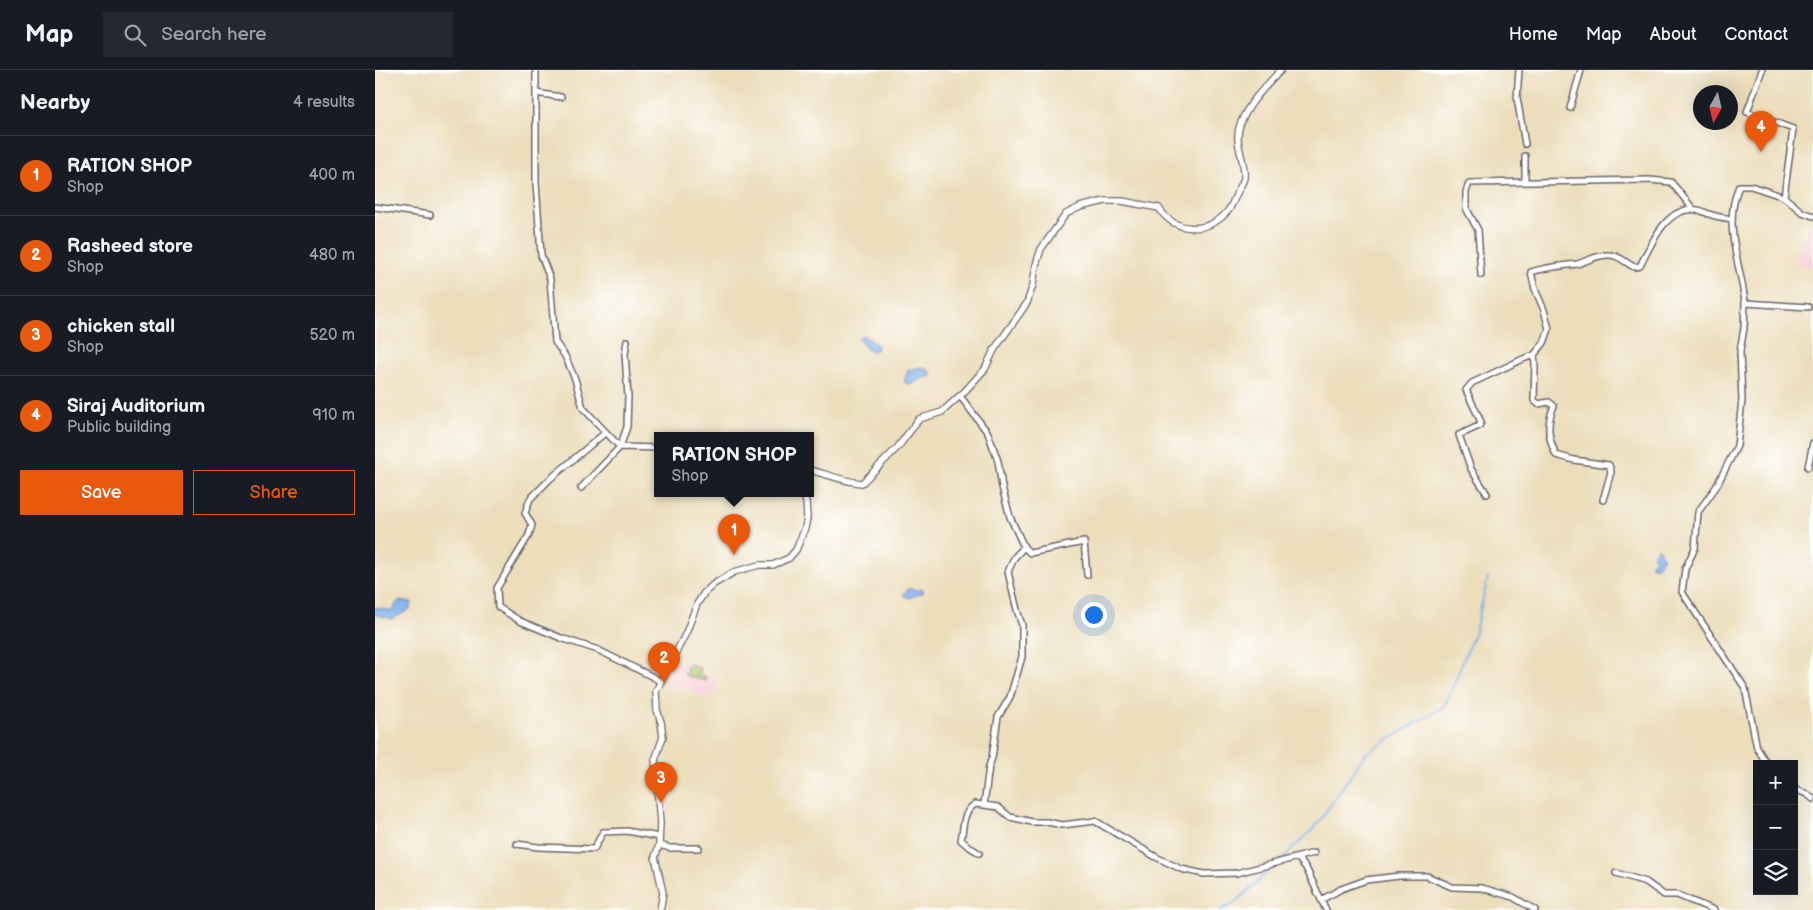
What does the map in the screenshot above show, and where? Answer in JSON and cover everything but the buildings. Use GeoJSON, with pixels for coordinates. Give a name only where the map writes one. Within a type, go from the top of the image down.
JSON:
{"type":"FeatureCollection","features":[{"type":"Feature","properties":{"kind":"street"},"geometry":{"type":"LineString","coordinates":[[535,70],[536,183],[541,255],[550,279],[555,342],[565,356],[575,379],[583,408],[605,432],[620,447],[654,448]]}},
{"type":"Feature","properties":{"kind":"street"},"geometry":{"type":"LineString","coordinates":[[814,471],[835,476],[846,482],[862,483],[898,447],[919,419],[942,412],[960,396],[985,369],[994,350],[1027,303],[1041,249],[1066,214],[1080,207],[1105,201],[1122,201],[1159,208],[1164,217],[1177,226],[1190,228],[1205,226],[1215,222],[1228,212],[1244,178],[1237,141],[1239,126],[1248,108],[1281,70]]}},
{"type":"Feature","properties":{"kind":"street"},"geometry":{"type":"LineString","coordinates":[[1519,70],[1517,98],[1525,144]]}},
{"type":"Feature","properties":{"kind":"street"},"geometry":{"type":"LineString","coordinates":[[1570,108],[1581,70]]}},
{"type":"Feature","properties":{"kind":"street"},"geometry":{"type":"LineString","coordinates":[[1761,70],[1747,112],[1793,129],[1784,197]]}},
{"type":"Feature","properties":{"kind":"street"},"geometry":{"type":"LineString","coordinates":[[536,93],[561,97]]}},
{"type":"Feature","properties":{"kind":"street"},"geometry":{"type":"LineString","coordinates":[[1525,156],[1525,181]]}},
{"type":"Feature","properties":{"kind":"street"},"geometry":{"type":"LineString","coordinates":[[1481,275],[1478,230],[1466,208],[1466,192],[1469,183],[1649,180],[1671,182],[1693,210]]}},
{"type":"Feature","properties":{"kind":"street"},"geometry":{"type":"LineString","coordinates":[[1764,760],[1757,748],[1745,688],[1682,592],[1685,569],[1695,548],[1698,512],[1716,487],[1737,446],[1742,400],[1740,351],[1744,328],[1745,303],[1731,229],[1734,199],[1739,186],[1751,186],[1784,197],[1802,212],[1813,216]]}},
{"type":"Feature","properties":{"kind":"street"},"geometry":{"type":"LineString","coordinates":[[375,207],[430,215]]}},
{"type":"Feature","properties":{"kind":"street"},"geometry":{"type":"LineString","coordinates":[[1487,494],[1471,469],[1459,435],[1479,426],[1481,422],[1466,390],[1472,383],[1534,355],[1544,343],[1549,329],[1531,272],[1546,267],[1579,263],[1590,258],[1611,254],[1634,267],[1640,266],[1668,220],[1680,210],[1693,210],[1733,219]]}},
{"type":"Feature","properties":{"kind":"street"},"geometry":{"type":"LineString","coordinates":[[1745,303],[1808,307]]}},
{"type":"Feature","properties":{"kind":"street"},"geometry":{"type":"LineString","coordinates":[[581,488],[620,447],[627,427],[628,396],[625,354],[627,341]]}},
{"type":"Feature","properties":{"kind":"street"},"geometry":{"type":"LineString","coordinates":[[1534,355],[1534,400],[1538,404],[1549,402],[1554,406],[1549,419],[1548,432],[1556,455],[1574,460],[1609,465],[1611,472],[1603,500]]}},
{"type":"Feature","properties":{"kind":"street"},"geometry":{"type":"LineString","coordinates":[[960,396],[988,433],[998,461],[1001,487],[1010,517],[1024,547],[1030,553],[1084,542],[1087,575]]}},
{"type":"Feature","properties":{"kind":"street"},"geometry":{"type":"LineString","coordinates":[[605,432],[550,478],[530,498],[525,513],[532,525],[529,535],[497,588],[499,607],[520,621],[597,650],[660,682]]}},
{"type":"Feature","properties":{"kind":"street"},"geometry":{"type":"LineString","coordinates":[[1808,467],[1813,443]]}},
{"type":"Feature","properties":{"kind":"street"},"geometry":{"type":"LineString","coordinates":[[660,910],[663,893],[655,857],[659,845],[659,800],[655,760],[663,737],[656,691],[704,593],[714,584],[734,572],[759,565],[773,565],[789,558],[796,550],[805,528],[807,510],[804,497]]}},
{"type":"Feature","properties":{"kind":"street"},"geometry":{"type":"LineString","coordinates":[[984,805],[989,766],[999,717],[1010,697],[1021,657],[1022,625],[1008,572],[1014,558],[1024,547]]}},
{"type":"Feature","properties":{"kind":"street"},"geometry":{"type":"LineString","coordinates":[[1798,791],[1807,794],[1813,799]]}},
{"type":"Feature","properties":{"kind":"street"},"geometry":{"type":"LineString","coordinates":[[979,854],[961,840],[964,817],[969,808],[975,804],[998,807],[1010,817],[1032,822],[1062,825],[1095,821],[1181,870],[1204,874],[1237,873],[1314,853]]}},
{"type":"Feature","properties":{"kind":"street"},"geometry":{"type":"LineString","coordinates":[[517,844],[538,847],[594,849],[603,832],[627,831],[659,837]]}},
{"type":"Feature","properties":{"kind":"street"},"geometry":{"type":"LineString","coordinates":[[659,845],[670,848],[699,848]]}},
{"type":"Feature","properties":{"kind":"street"},"geometry":{"type":"LineString","coordinates":[[1298,858],[1306,868],[1326,910]]}},
{"type":"Feature","properties":{"kind":"street"},"geometry":{"type":"LineString","coordinates":[[1616,873],[1646,882],[1663,895],[1677,895],[1714,910]]}},
{"type":"Feature","properties":{"kind":"street"},"geometry":{"type":"LineString","coordinates":[[1321,900],[1341,889],[1365,880],[1399,876],[1427,876],[1452,887],[1482,888],[1513,897],[1535,910]]}},
{"type":"Feature","properties":{"kind":"shaded area"},"geometry":{"type":"Polygon","coordinates":[[[1812,225],[1813,267],[1803,266],[1794,261],[1812,225]]]}},
{"type":"Feature","properties":{"kind":"shaded area"},"geometry":{"type":"Polygon","coordinates":[[[675,660],[685,664],[688,661],[702,666],[702,673],[720,678],[713,699],[666,685],[675,660]]]}},
{"type":"Feature","properties":{"kind":"green space"},"geometry":{"type":"Polygon","coordinates":[[[688,663],[700,668],[699,674],[706,677],[705,681],[684,675],[688,663]]]}},
{"type":"Feature","properties":{"kind":"water"},"geometry":{"type":"Polygon","coordinates":[[[863,335],[876,344],[877,349],[870,352],[858,339],[863,335]]]}},
{"type":"Feature","properties":{"kind":"water"},"geometry":{"type":"Polygon","coordinates":[[[922,367],[932,373],[930,377],[923,378],[910,385],[904,382],[908,370],[922,367]]]}},
{"type":"Feature","properties":{"kind":"water"},"geometry":{"type":"Polygon","coordinates":[[[1658,547],[1663,558],[1656,567],[1650,565],[1656,558],[1652,556],[1658,547]]]}},
{"type":"Feature","properties":{"kind":"water"},"geometry":{"type":"Polygon","coordinates":[[[909,588],[913,590],[923,589],[924,592],[909,598],[903,595],[909,588]]]}},
{"type":"Feature","properties":{"kind":"water"},"geometry":{"type":"Polygon","coordinates":[[[398,601],[412,602],[410,609],[393,619],[375,615],[375,607],[392,611],[398,601]]]}},
{"type":"Feature","properties":{"kind":"waterway"},"geometry":{"type":"LineString","coordinates":[[1284,857],[1317,825],[1366,753],[1445,706],[1475,631],[1488,578]]}},
{"type":"Feature","properties":{"kind":"waterway"},"geometry":{"type":"LineString","coordinates":[[1221,910],[1236,902],[1271,869]]}},
{"type":"Feature","properties":{"kind":"place","name":"Siraj Auditorium"},"geometry":{"type":"Point","coordinates":[1761,152]}},
{"type":"Feature","properties":{"kind":"place","name":"RATION SHOP"},"geometry":{"type":"Point","coordinates":[734,555]}},
{"type":"Feature","properties":{"kind":"place","name":"Rasheed store"},"geometry":{"type":"Point","coordinates":[664,683]}},
{"type":"Feature","properties":{"kind":"place","name":"chicken stall"},"geometry":{"type":"Point","coordinates":[661,803]}}]}
